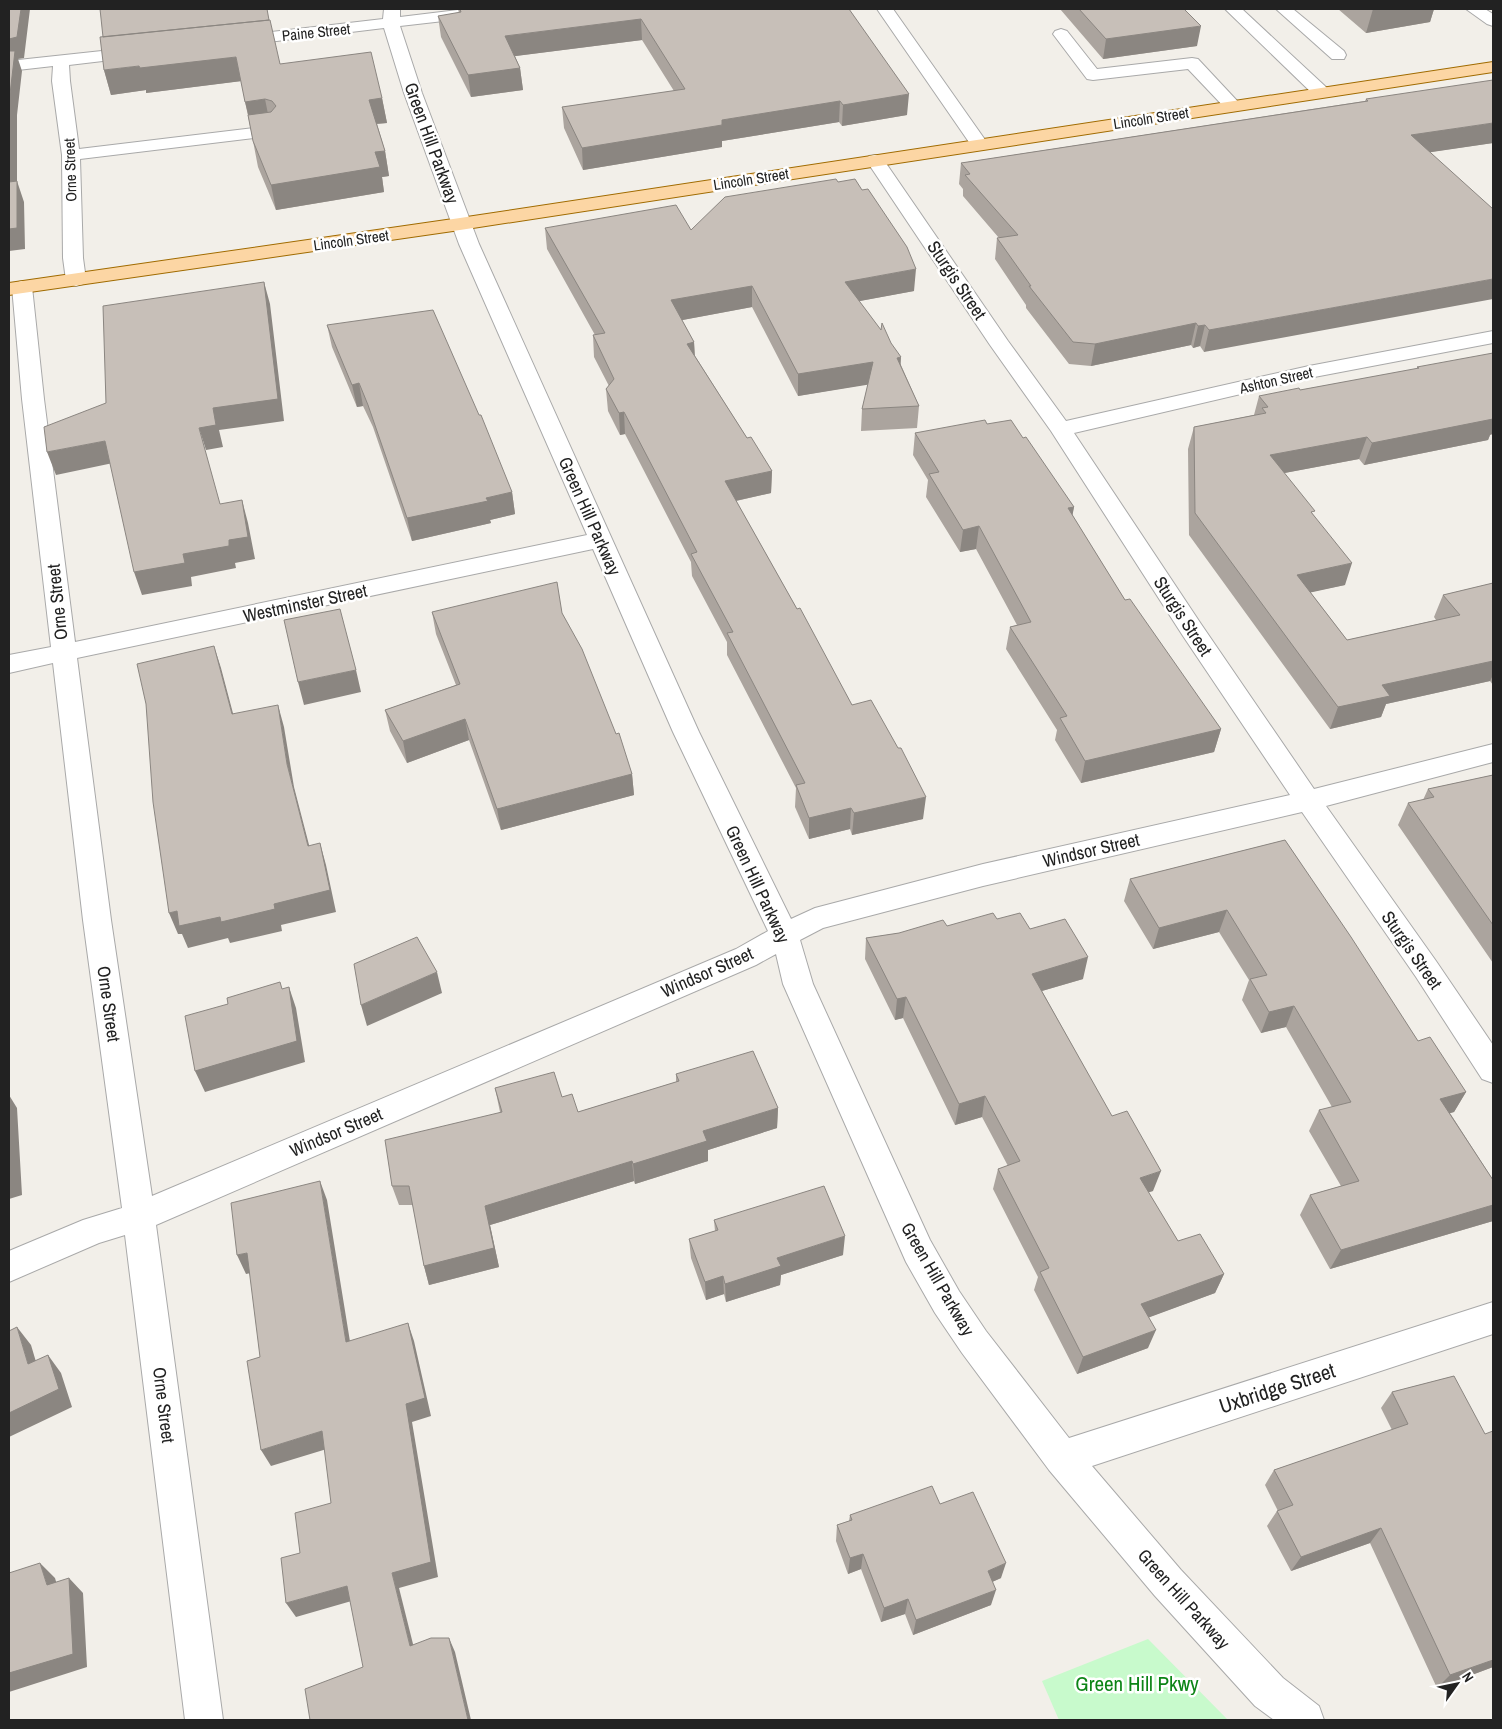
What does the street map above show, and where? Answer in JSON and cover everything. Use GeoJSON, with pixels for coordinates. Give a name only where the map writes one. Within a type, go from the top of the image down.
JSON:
{"type":"FeatureCollection","features":[{"type":"Feature","properties":{"kind":"main road","name":"Lincoln Street"},"geometry":{"type":"LineString","coordinates":[[15,288],[460,224],[1493,67]]}},
{"type":"Feature","properties":{"kind":"street","name":"Paine Street"},"geometry":{"type":"LineString","coordinates":[[221,43],[391,16],[505,9]]}},
{"type":"Feature","properties":{"kind":"street"},"geometry":{"type":"LineString","coordinates":[[885,9],[980,144]]}},
{"type":"Feature","properties":{"kind":"street"},"geometry":{"type":"LineString","coordinates":[[1233,9],[1321,92]]}},
{"type":"Feature","properties":{"kind":"street"},"geometry":{"type":"LineString","coordinates":[[1284,9],[1338,55],[1290,64]]}},
{"type":"Feature","properties":{"kind":"street"},"geometry":{"type":"LineString","coordinates":[[1474,9],[1493,21]]}},
{"type":"Feature","properties":{"kind":"street","name":"Green Hill Parkway"},"geometry":{"type":"LineString","coordinates":[[391,16],[413,93],[460,224],[686,732],[785,936],[798,984],[918,1251],[947,1302],[974,1342],[1062,1458],[1168,1583],[1269,1692],[1305,1720]]}},
{"type":"Feature","properties":{"kind":"street"},"geometry":{"type":"LineString","coordinates":[[1061,34],[1093,75],[1192,63],[1232,106]]}},
{"type":"Feature","properties":{"kind":"street"},"geometry":{"type":"LineString","coordinates":[[9,66],[155,50]]}},
{"type":"Feature","properties":{"kind":"street","name":"Orne Street"},"geometry":{"type":"LineString","coordinates":[[61,61],[71,155],[73,258],[76,280]]}},
{"type":"Feature","properties":{"kind":"street"},"geometry":{"type":"LineString","coordinates":[[71,155],[270,131]]}},
{"type":"Feature","properties":{"kind":"street","name":"Sturgis Street"},"geometry":{"type":"LineString","coordinates":[[876,160],[1000,345],[1060,429],[1308,802],[1420,961],[1493,1070]]}},
{"type":"Feature","properties":{"kind":"street","name":"Orne Street"},"geometry":{"type":"LineString","coordinates":[[15,288],[33,400],[97,920],[139,1217],[204,1720]]}},
{"type":"Feature","properties":{"kind":"street","name":"Ashton Street"},"geometry":{"type":"LineString","coordinates":[[1060,429],[1309,372],[1493,337]]}},
{"type":"Feature","properties":{"kind":"street","name":"Westminster Street"},"geometry":{"type":"LineString","coordinates":[[9,664],[600,540]]}},
{"type":"Feature","properties":{"kind":"street","name":"Windsor Street"},"geometry":{"type":"LineString","coordinates":[[9,1267],[94,1230],[139,1217],[736,960],[815,919],[974,877],[1308,802],[1493,753]]}},
{"type":"Feature","properties":{"kind":"street","name":"Uxbridge Street"},"geometry":{"type":"LineString","coordinates":[[1062,1458],[1493,1318]]}},
{"type":"Feature","properties":{"kind":"green space","name":"Green Hill Pkwy"},"geometry":{"type":"Polygon","coordinates":[[[1148,1639],[1228,1720],[1059,1720],[1042,1681],[1148,1639]]]}},
{"type":"Feature","properties":{"kind":"building"},"geometry":{"type":"Polygon","coordinates":[[[9,9],[21,9],[17,37],[9,39],[9,9]]]}},
{"type":"Feature","properties":{"kind":"building"},"geometry":{"type":"Polygon","coordinates":[[[100,9],[267,9],[269,20],[103,37],[100,9]]]}},
{"type":"Feature","properties":{"kind":"building"},"geometry":{"type":"Polygon","coordinates":[[[460,9],[849,9],[909,94],[843,105],[840,101],[722,120],[722,125],[582,148],[562,107],[685,89],[641,19],[505,36],[520,68],[468,75],[438,16],[461,12],[460,9]]]}},
{"type":"Feature","properties":{"kind":"building"},"geometry":{"type":"Polygon","coordinates":[[[1079,9],[1184,9],[1201,26],[1106,39],[1079,9]]]}},
{"type":"Feature","properties":{"kind":"building"},"geometry":{"type":"Polygon","coordinates":[[[270,20],[280,64],[371,52],[382,98],[369,100],[385,151],[375,152],[380,167],[271,185],[253,141],[248,115],[271,112],[276,106],[272,101],[265,99],[245,102],[236,57],[140,68],[139,66],[104,70],[100,37],[270,20]]]}},
{"type":"Feature","properties":{"kind":"building"},"geometry":{"type":"Polygon","coordinates":[[[9,51],[15,51],[10,94],[9,182],[9,51]]]}},
{"type":"Feature","properties":{"kind":"building"},"geometry":{"type":"Polygon","coordinates":[[[1493,80],[1493,123],[1411,135],[1493,209],[1493,279],[1209,330],[1205,325],[1198,326],[1196,323],[1095,344],[1073,342],[1029,286],[1031,286],[997,238],[1018,235],[965,175],[970,174],[961,163],[1368,101],[1366,99],[1493,80]]]}},
{"type":"Feature","properties":{"kind":"building"},"geometry":{"type":"Polygon","coordinates":[[[836,179],[838,182],[855,179],[862,190],[868,189],[907,247],[916,269],[845,282],[881,330],[882,323],[891,343],[901,357],[897,358],[919,406],[862,409],[873,362],[798,374],[752,286],[671,300],[694,342],[687,344],[747,438],[751,437],[772,471],[725,481],[797,609],[800,608],[852,705],[871,700],[898,748],[901,748],[926,797],[854,813],[851,808],[809,818],[796,785],[805,783],[727,633],[733,632],[691,554],[697,552],[624,412],[619,413],[606,389],[614,379],[593,335],[605,333],[545,228],[676,205],[691,230],[725,197],[836,179]]]}},
{"type":"Feature","properties":{"kind":"building"},"geometry":{"type":"Polygon","coordinates":[[[17,181],[17,228],[9,229],[9,182],[17,181]]]}},
{"type":"Feature","properties":{"kind":"building"},"geometry":{"type":"Polygon","coordinates":[[[264,282],[278,399],[213,408],[216,425],[199,428],[220,504],[242,500],[248,537],[229,540],[229,546],[183,554],[185,563],[134,572],[105,441],[47,452],[44,427],[106,403],[103,306],[264,282]]]}},
{"type":"Feature","properties":{"kind":"building"},"geometry":{"type":"Polygon","coordinates":[[[433,310],[479,415],[481,415],[512,492],[486,498],[488,501],[407,518],[359,383],[352,385],[327,325],[433,310]]]}},
{"type":"Feature","properties":{"kind":"building"},"geometry":{"type":"Polygon","coordinates":[[[1493,353],[1493,419],[1372,443],[1367,437],[1270,455],[1315,511],[1311,512],[1352,563],[1297,575],[1347,640],[1460,615],[1443,595],[1493,583],[1493,661],[1382,685],[1390,696],[1338,707],[1195,513],[1194,427],[1266,413],[1262,408],[1268,407],[1259,396],[1299,388],[1300,390],[1493,353]]]}},
{"type":"Feature","properties":{"kind":"building"},"geometry":{"type":"Polygon","coordinates":[[[985,420],[987,424],[1011,420],[1023,438],[1026,437],[1074,507],[1068,508],[1125,600],[1130,599],[1221,729],[1085,761],[1060,718],[1067,716],[1010,627],[1031,622],[979,526],[963,530],[929,474],[939,472],[915,433],[985,420]]]}},
{"type":"Feature","properties":{"kind":"building"},"geometry":{"type":"Polygon","coordinates":[[[557,582],[562,613],[582,649],[616,734],[619,733],[632,774],[497,809],[465,719],[403,741],[385,710],[460,684],[432,612],[557,582]]]}},
{"type":"Feature","properties":{"kind":"building"},"geometry":{"type":"Polygon","coordinates":[[[340,609],[356,670],[298,682],[284,620],[340,609]]]}},
{"type":"Feature","properties":{"kind":"building"},"geometry":{"type":"Polygon","coordinates":[[[214,646],[232,714],[278,705],[287,764],[308,846],[320,843],[330,890],[274,904],[275,909],[221,922],[220,917],[179,926],[177,911],[169,913],[153,802],[146,704],[137,664],[214,646]]]}},
{"type":"Feature","properties":{"kind":"building"},"geometry":{"type":"Polygon","coordinates":[[[1493,775],[1493,925],[1408,803],[1434,797],[1428,789],[1493,775]]]}},
{"type":"Feature","properties":{"kind":"building"},"geometry":{"type":"Polygon","coordinates":[[[1285,840],[1351,937],[1418,1041],[1430,1037],[1466,1092],[1440,1099],[1493,1180],[1493,1205],[1341,1250],[1310,1195],[1359,1181],[1319,1110],[1351,1102],[1294,1006],[1269,1012],[1250,979],[1267,975],[1227,910],[1159,928],[1130,879],[1285,840]]]}},
{"type":"Feature","properties":{"kind":"building"},"geometry":{"type":"Polygon","coordinates":[[[993,913],[997,919],[1020,913],[1030,929],[1065,919],[1088,957],[1032,974],[1112,1116],[1127,1111],[1161,1171],[1140,1178],[1178,1241],[1200,1234],[1224,1274],[1141,1304],[1156,1330],[1083,1357],[1040,1272],[1049,1268],[998,1169],[1020,1161],[985,1096],[959,1104],[906,997],[897,999],[866,938],[899,933],[943,920],[947,926],[993,913]]]}},
{"type":"Feature","properties":{"kind":"building"},"geometry":{"type":"Polygon","coordinates":[[[417,937],[437,972],[361,1005],[354,964],[417,937]]]}},
{"type":"Feature","properties":{"kind":"building"},"geometry":{"type":"Polygon","coordinates":[[[280,982],[282,989],[289,987],[297,1041],[195,1071],[185,1016],[228,1004],[227,998],[280,982]]]}},
{"type":"Feature","properties":{"kind":"building"},"geometry":{"type":"Polygon","coordinates":[[[753,1051],[778,1108],[703,1131],[707,1141],[633,1164],[632,1161],[485,1206],[494,1248],[424,1266],[409,1186],[392,1186],[385,1140],[502,1112],[495,1088],[554,1072],[562,1097],[572,1094],[578,1112],[679,1081],[676,1074],[753,1051]]]}},
{"type":"Feature","properties":{"kind":"building"},"geometry":{"type":"Polygon","coordinates":[[[320,1181],[346,1342],[408,1323],[425,1398],[406,1404],[431,1562],[392,1573],[410,1646],[431,1638],[449,1638],[468,1720],[310,1720],[305,1689],[363,1667],[347,1586],[286,1603],[281,1558],[300,1553],[295,1513],[331,1503],[322,1431],[261,1450],[247,1361],[260,1357],[247,1253],[237,1255],[231,1203],[320,1181]]]}},
{"type":"Feature","properties":{"kind":"building"},"geometry":{"type":"Polygon","coordinates":[[[824,1186],[845,1236],[777,1258],[781,1266],[725,1284],[723,1276],[705,1282],[689,1239],[718,1230],[714,1220],[824,1186]]]}},
{"type":"Feature","properties":{"kind":"building"},"geometry":{"type":"Polygon","coordinates":[[[17,1327],[28,1364],[48,1355],[59,1389],[9,1413],[9,1331],[17,1327]]]}},
{"type":"Feature","properties":{"kind":"building"},"geometry":{"type":"Polygon","coordinates":[[[1454,1376],[1485,1434],[1493,1431],[1493,1660],[1450,1675],[1381,1528],[1301,1557],[1277,1511],[1293,1505],[1274,1470],[1408,1424],[1392,1392],[1454,1376]]]}},
{"type":"Feature","properties":{"kind":"building"},"geometry":{"type":"Polygon","coordinates":[[[932,1486],[940,1504],[973,1492],[1006,1563],[988,1571],[996,1590],[916,1620],[908,1599],[884,1608],[863,1554],[850,1558],[837,1525],[852,1520],[850,1515],[932,1486]]]}},
{"type":"Feature","properties":{"kind":"building"},"geometry":{"type":"Polygon","coordinates":[[[40,1563],[47,1585],[69,1578],[73,1654],[9,1673],[9,1573],[40,1563]]]}}]}
